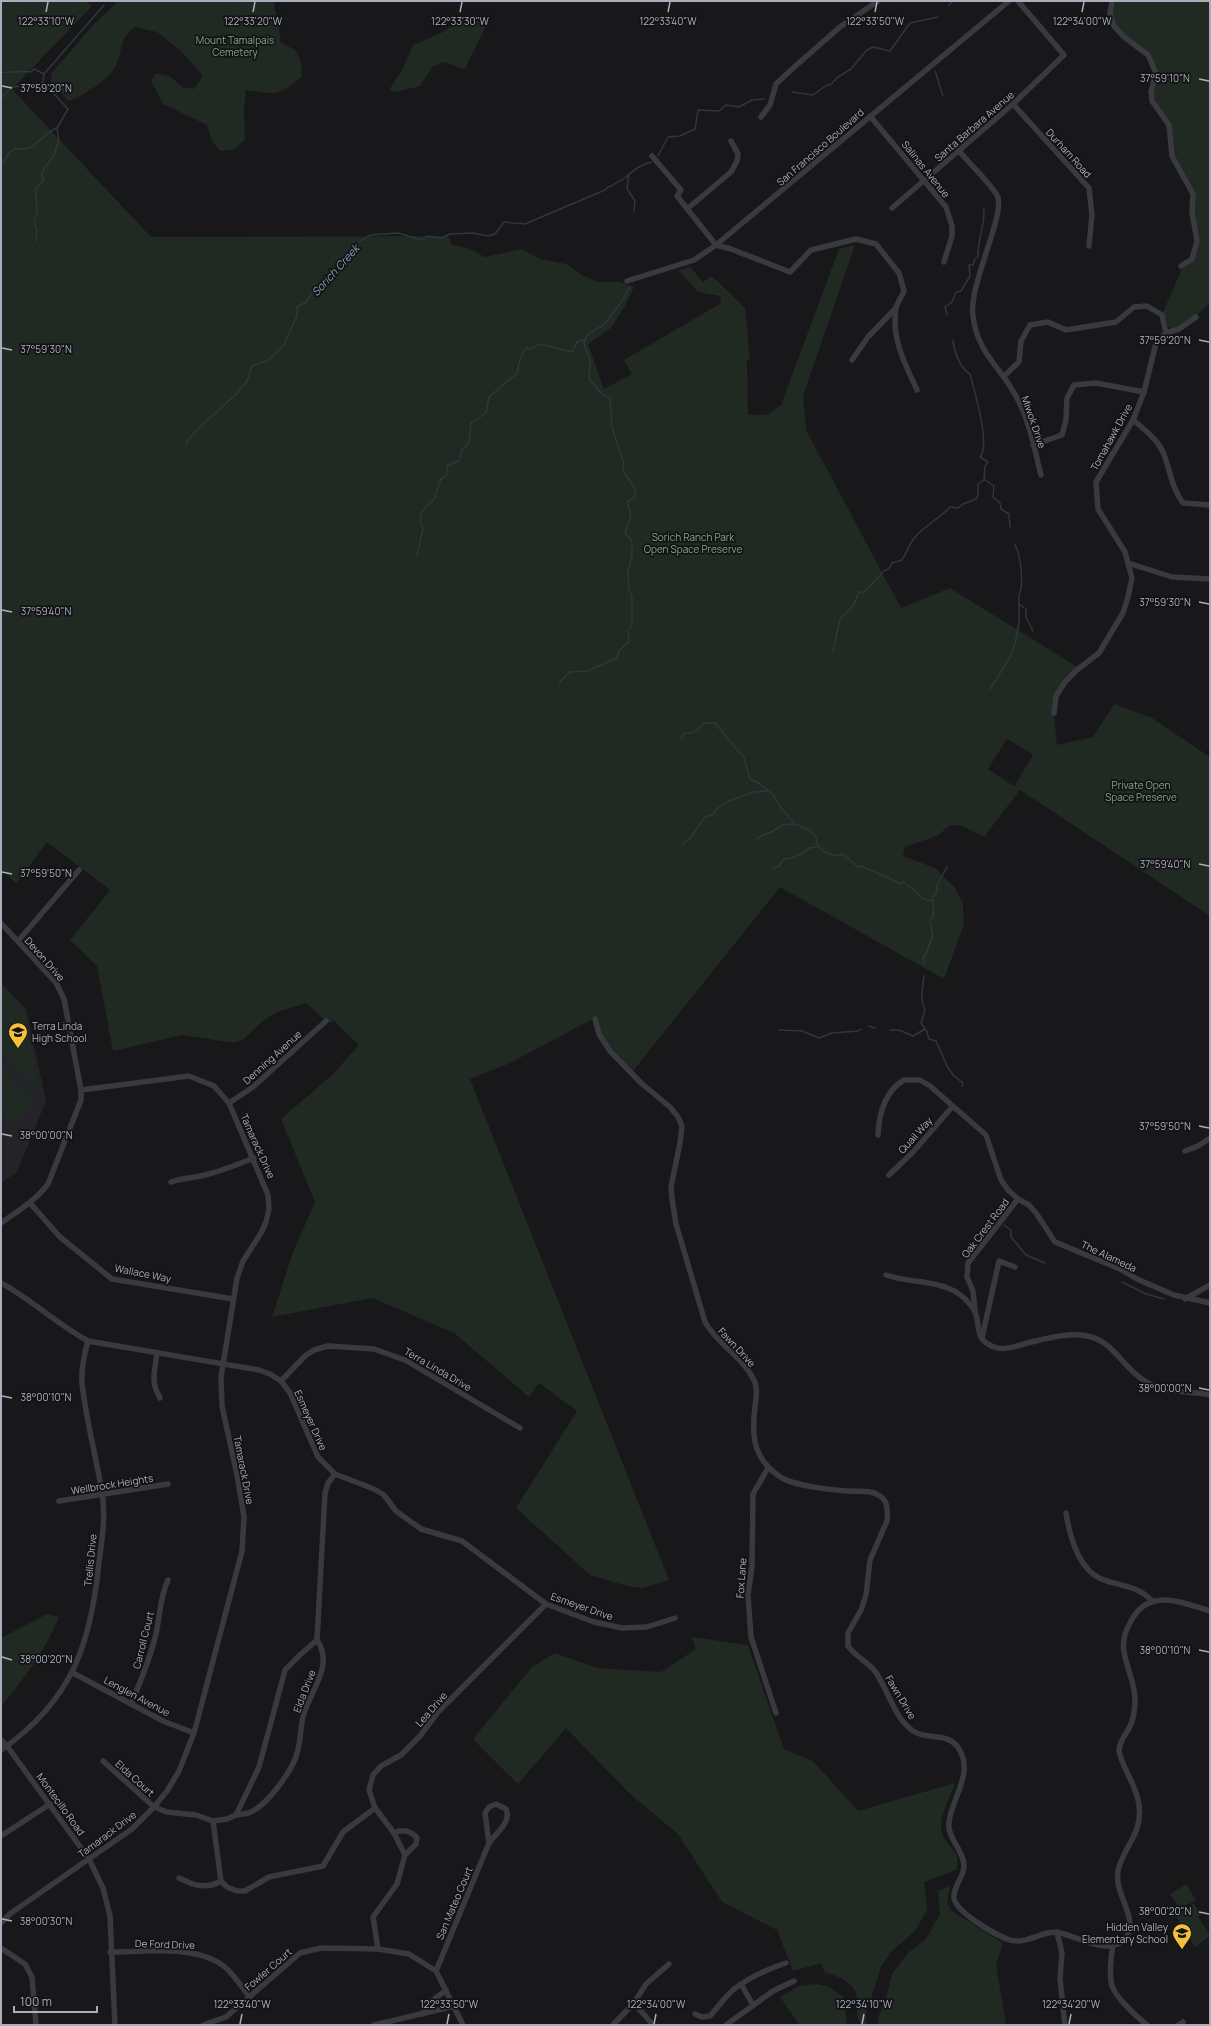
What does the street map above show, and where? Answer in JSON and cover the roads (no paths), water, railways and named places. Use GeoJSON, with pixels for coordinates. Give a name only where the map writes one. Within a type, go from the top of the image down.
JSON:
{"type":"FeatureCollection","features":[{"type":"Feature","properties":{"kind":"street"},"geometry":{"type":"LineString","coordinates":[[761,117],[770,105],[776,84],[840,27],[877,1]]}},
{"type":"Feature","properties":{"kind":"street","name":"San Francisco Boulevard"},"geometry":{"type":"LineString","coordinates":[[628,281],[694,260],[716,245],[830,152],[870,116],[1009,1]]}},
{"type":"Feature","properties":{"kind":"street","name":"Santa Barbara Avenue"},"geometry":{"type":"LineString","coordinates":[[892,208],[1013,104],[1064,55],[1018,1]]}},
{"type":"Feature","properties":{"kind":"street"},"geometry":{"type":"LineString","coordinates":[[1112,1],[1110,14],[1114,26],[1123,36],[1148,55],[1156,73],[1151,92],[1152,101],[1169,125],[1172,156],[1193,194],[1192,212],[1197,241],[1192,259],[1181,266]]}},
{"type":"Feature","properties":{"kind":"street","name":"Durham Road"},"geometry":{"type":"LineString","coordinates":[[1013,104],[1089,188],[1092,215],[1089,246]]}},
{"type":"Feature","properties":{"kind":"street","name":"Salinas Avenue"},"geometry":{"type":"LineString","coordinates":[[870,116],[946,207],[950,215],[952,236],[944,262]]}},
{"type":"Feature","properties":{"kind":"street"},"geometry":{"type":"LineString","coordinates":[[687,209],[731,172],[735,166],[738,154],[731,141]]}},
{"type":"Feature","properties":{"kind":"street","name":"Miwok Drive"},"geometry":{"type":"LineString","coordinates":[[959,151],[998,196],[998,217],[976,283],[972,314],[977,336],[984,350],[1004,376],[1019,400],[1041,475]]}},
{"type":"Feature","properties":{"kind":"street"},"geometry":{"type":"LineString","coordinates":[[652,156],[681,190],[677,196],[716,245],[732,249],[790,272],[811,250],[856,239],[876,244],[899,273],[904,291],[896,308],[868,336],[852,360]]}},
{"type":"Feature","properties":{"kind":"street"},"geometry":{"type":"LineString","coordinates":[[1004,376],[1019,362],[1022,341],[1030,324],[1048,322],[1066,330],[1116,322],[1134,307],[1147,306],[1162,315],[1166,333],[1179,329],[1196,317]]}},
{"type":"Feature","properties":{"kind":"street"},"geometry":{"type":"LineString","coordinates":[[896,308],[897,335],[901,357],[917,390]]}},
{"type":"Feature","properties":{"kind":"street","name":"Tomahawk Drive"},"geometry":{"type":"LineString","coordinates":[[1054,713],[1056,696],[1065,682],[1077,670],[1099,653],[1122,613],[1132,578],[1124,552],[1098,509],[1096,482],[1133,420],[1144,392],[1156,343],[1166,333]]}},
{"type":"Feature","properties":{"kind":"street"},"geometry":{"type":"LineString","coordinates":[[1033,445],[1062,435],[1066,420],[1067,398],[1074,385],[1096,383],[1144,392]]}},
{"type":"Feature","properties":{"kind":"street"},"geometry":{"type":"LineString","coordinates":[[1133,420],[1145,429],[1162,451],[1175,492],[1183,504],[1210,505]]}},
{"type":"Feature","properties":{"kind":"street"},"geometry":{"type":"LineString","coordinates":[[1128,563],[1172,577],[1210,579]]}},
{"type":"Feature","properties":{"kind":"street"},"geometry":{"type":"LineString","coordinates":[[18,941],[79,870]]}},
{"type":"Feature","properties":{"kind":"street","name":"Devon Drive"},"geometry":{"type":"LineString","coordinates":[[1,922],[56,983],[64,999],[81,1090],[81,1100],[48,1184],[41,1194],[1,1223]]}},
{"type":"Feature","properties":{"kind":"street","name":"Fawn Drive"},"geometry":{"type":"LineString","coordinates":[[595,1019],[599,1034],[610,1050],[641,1083],[670,1107],[681,1123],[681,1140],[671,1187],[676,1224],[705,1322],[711,1333],[746,1368],[755,1381],[756,1398],[752,1432],[754,1443],[768,1468],[784,1479],[799,1485],[847,1491],[869,1491],[880,1495],[884,1500],[888,1514],[887,1521],[870,1560],[866,1595],[861,1610],[848,1633],[848,1646],[878,1676],[903,1722],[914,1731],[951,1740],[962,1755],[964,1762],[962,1781],[949,1821],[951,1836],[963,1858],[964,1869],[954,1894],[954,1901],[958,1908],[965,1914],[1004,1938],[1013,1941],[1027,1940],[1049,1932],[1057,1932],[1088,1942],[1113,1946]]}},
{"type":"Feature","properties":{"kind":"street","name":"Denning Avenue"},"geometry":{"type":"LineString","coordinates":[[229,1103],[253,1088],[326,1021]]}},
{"type":"Feature","properties":{"kind":"street","name":"Tamarack Drive"},"geometry":{"type":"LineString","coordinates":[[1,1923],[11,1913],[132,1829],[154,1807],[167,1791],[179,1771],[194,1733],[242,1551],[244,1517],[237,1475],[222,1406],[221,1390],[223,1364],[237,1278],[243,1261],[261,1233],[269,1209],[266,1186],[229,1103],[214,1086],[189,1076],[81,1090]]}},
{"type":"Feature","properties":{"kind":"street","name":"Oak Crest Road"},"geometry":{"type":"LineString","coordinates":[[878,1134],[880,1112],[892,1089],[904,1080],[920,1080],[930,1086],[952,1107],[986,1135],[1001,1180],[1018,1199],[968,1263],[967,1277],[973,1291],[975,1312]]}},
{"type":"Feature","properties":{"kind":"street","name":"Quail Way"},"geometry":{"type":"LineString","coordinates":[[889,1175],[913,1152],[952,1107]]}},
{"type":"Feature","properties":{"kind":"street"},"geometry":{"type":"LineString","coordinates":[[1185,1151],[1198,1146],[1210,1138]]}},
{"type":"Feature","properties":{"kind":"street"},"geometry":{"type":"LineString","coordinates":[[171,1182],[185,1177],[203,1175],[223,1170],[254,1158]]}},
{"type":"Feature","properties":{"kind":"street","name":"The Alameda"},"geometry":{"type":"LineString","coordinates":[[1018,1199],[1028,1204],[1036,1213],[1055,1242],[1120,1269],[1150,1286],[1185,1299],[1210,1303]]}},
{"type":"Feature","properties":{"kind":"street","name":"Wallace Way"},"geometry":{"type":"LineString","coordinates":[[30,1202],[60,1237],[112,1278],[234,1298]]}},
{"type":"Feature","properties":{"kind":"street"},"geometry":{"type":"LineString","coordinates":[[982,1338],[999,1262],[1015,1267]]}},
{"type":"Feature","properties":{"kind":"street"},"geometry":{"type":"LineString","coordinates":[[886,1275],[946,1288],[961,1295],[975,1312],[982,1338],[990,1345],[1001,1349],[1074,1334],[1096,1338],[1106,1343],[1127,1368],[1149,1384],[1164,1389],[1210,1395]]}},
{"type":"Feature","properties":{"kind":"street"},"geometry":{"type":"LineString","coordinates":[[1,1283],[29,1299],[69,1330],[88,1341],[259,1370],[281,1380]]}},
{"type":"Feature","properties":{"kind":"street"},"geometry":{"type":"LineString","coordinates":[[1185,1299],[1210,1285]]}},
{"type":"Feature","properties":{"kind":"street","name":"Trellis Drive"},"geometry":{"type":"LineString","coordinates":[[1,1750],[36,1722],[52,1704],[73,1673],[92,1617],[104,1518],[102,1494],[82,1382],[83,1361],[88,1341]]}},
{"type":"Feature","properties":{"kind":"street","name":"Terra Linda Drive"},"geometry":{"type":"LineString","coordinates":[[281,1380],[305,1356],[314,1350],[328,1346],[374,1349],[405,1360],[520,1428]]}},
{"type":"Feature","properties":{"kind":"street"},"geometry":{"type":"LineString","coordinates":[[158,1353],[153,1382],[154,1388],[160,1398]]}},
{"type":"Feature","properties":{"kind":"street","name":"Esmeyer Drive"},"geometry":{"type":"LineString","coordinates":[[281,1380],[290,1393],[318,1457],[335,1474],[379,1492],[396,1511],[421,1529],[462,1541],[546,1604],[594,1622],[622,1628],[647,1627],[675,1618]]}},
{"type":"Feature","properties":{"kind":"street","name":"Fox Lane"},"geometry":{"type":"LineString","coordinates":[[768,1468],[753,1494],[752,1566],[748,1595],[751,1637],[776,1713]]}},
{"type":"Feature","properties":{"kind":"street","name":"Elda Drive"},"geometry":{"type":"LineString","coordinates":[[213,1821],[227,1819],[236,1814],[250,1813],[263,1805],[286,1775],[297,1755],[301,1738],[302,1718],[320,1679],[324,1663],[321,1646],[317,1640],[326,1493],[328,1483],[335,1474]]}},
{"type":"Feature","properties":{"kind":"street","name":"Wellbrock Heights"},"geometry":{"type":"LineString","coordinates":[[59,1502],[168,1484]]}},
{"type":"Feature","properties":{"kind":"street"},"geometry":{"type":"LineString","coordinates":[[1066,1513],[1074,1548],[1094,1575],[1105,1581],[1138,1590],[1146,1594],[1152,1601]]}},
{"type":"Feature","properties":{"kind":"street","name":"Carroll Court"},"geometry":{"type":"LineString","coordinates":[[131,1704],[148,1662],[156,1632],[162,1593],[168,1580]]}},
{"type":"Feature","properties":{"kind":"street"},"geometry":{"type":"LineString","coordinates":[[1147,2025],[1119,1998],[1112,1986],[1111,1957],[1113,1946],[1123,1942],[1129,1932],[1129,1916],[1120,1893],[1118,1872],[1137,1831],[1140,1814],[1137,1796],[1119,1751],[1119,1744],[1130,1725],[1134,1714],[1135,1700],[1134,1688],[1126,1661],[1123,1642],[1134,1616],[1142,1607],[1152,1601],[1161,1599],[1175,1601],[1210,1611]]}},
{"type":"Feature","properties":{"kind":"street","name":"Lea Drive"},"geometry":{"type":"LineString","coordinates":[[405,1855],[394,1833],[375,1808],[369,1790],[373,1775],[381,1766],[401,1755],[420,1736],[438,1712],[546,1604]]}},
{"type":"Feature","properties":{"kind":"street","name":"Elda Drive"},"geometry":{"type":"LineString","coordinates":[[236,1814],[259,1766],[285,1670],[317,1640]]}},
{"type":"Feature","properties":{"kind":"street","name":"Lenglen Avenue"},"geometry":{"type":"LineString","coordinates":[[73,1673],[163,1721],[194,1733]]}},
{"type":"Feature","properties":{"kind":"street","name":"Montecillo Road"},"geometry":{"type":"LineString","coordinates":[[1,1740],[50,1804],[89,1859],[103,1888],[110,1916],[110,1952],[115,2025]]}},
{"type":"Feature","properties":{"kind":"street","name":"Elda Court"},"geometry":{"type":"LineString","coordinates":[[104,1761],[154,1807]]}},
{"type":"Feature","properties":{"kind":"street"},"geometry":{"type":"LineString","coordinates":[[1,1836],[50,1804]]}},
{"type":"Feature","properties":{"kind":"street","name":"San Mateo Court"},"geometry":{"type":"LineString","coordinates":[[436,1971],[489,1843],[507,1820],[508,1813],[500,1804],[492,1805],[485,1813],[489,1843]]}},
{"type":"Feature","properties":{"kind":"street"},"geometry":{"type":"LineString","coordinates":[[154,1807],[167,1812],[196,1815],[213,1821],[221,1881],[227,1887],[237,1891],[245,1891],[269,1877],[324,1866],[343,1832],[375,1808]]}},
{"type":"Feature","properties":{"kind":"street"},"geometry":{"type":"LineString","coordinates":[[394,1833],[406,1831],[413,1832],[417,1838],[416,1844],[405,1855],[398,1884],[373,1917],[378,1949],[409,1954],[436,1971],[455,2006],[463,2025]]}},
{"type":"Feature","properties":{"kind":"street"},"geometry":{"type":"LineString","coordinates":[[179,1878],[191,1884],[205,1887],[221,1881]]}},
{"type":"Feature","properties":{"kind":"street"},"geometry":{"type":"LineString","coordinates":[[1057,1932],[1062,1953],[1060,1979],[1065,2025]]}},
{"type":"Feature","properties":{"kind":"street"},"geometry":{"type":"LineString","coordinates":[[1,1948],[25,1964],[32,1977],[36,2025]]}},
{"type":"Feature","properties":{"kind":"street","name":"Fowler Court"},"geometry":{"type":"LineString","coordinates":[[203,2025],[226,2017],[300,1953],[321,1948],[378,1949]]}},
{"type":"Feature","properties":{"kind":"street","name":"De Ford Drive"},"geometry":{"type":"LineString","coordinates":[[110,1952],[192,1952],[209,1958],[226,1968],[250,1997]]}},
{"type":"Feature","properties":{"kind":"street"},"geometry":{"type":"LineString","coordinates":[[695,2014],[702,2017],[710,2016],[733,1990],[741,1984],[753,1976],[786,1962]]}},
{"type":"Feature","properties":{"kind":"street"},"geometry":{"type":"LineString","coordinates":[[613,2025],[634,2003],[646,1984],[669,1964]]}},
{"type":"Feature","properties":{"kind":"street"},"geometry":{"type":"LineString","coordinates":[[726,2025],[773,1991],[794,1981]]}},
{"type":"Feature","properties":{"kind":"street"},"geometry":{"type":"LineString","coordinates":[[741,1984],[753,2005]]}},
{"type":"Feature","properties":{"kind":"street"},"geometry":{"type":"LineString","coordinates":[[422,2014],[432,2001],[446,1990]]}},
{"type":"Feature","properties":{"kind":"street"},"geometry":{"type":"LineString","coordinates":[[432,2001],[435,2011]]}},
{"type":"Feature","properties":{"kind":"street"},"geometry":{"type":"LineString","coordinates":[[634,2003],[653,2025]]}},
{"type":"Feature","properties":{"kind":"street"},"geometry":{"type":"LineString","coordinates":[[374,2025],[455,2006]]}},
{"type":"Feature","properties":{"kind":"waterway","name":"Sorich Creek"},"geometry":{"type":"LineString","coordinates":[[949,5],[953,1]]}},
{"type":"Feature","properties":{"kind":"waterway"},"geometry":{"type":"LineString","coordinates":[[36,241],[37,230],[34,220],[37,213],[36,189],[43,181],[42,172],[54,155],[59,140],[57,128],[68,109],[43,82],[44,74],[104,5]]}},
{"type":"Feature","properties":{"kind":"waterway","name":"Sorich Creek"},"geometry":{"type":"LineString","coordinates":[[792,92],[813,95],[827,85],[830,85],[838,77],[851,69],[867,50],[873,47],[890,51],[910,23],[938,17]]}},
{"type":"Feature","properties":{"kind":"waterway"},"geometry":{"type":"LineString","coordinates":[[1,73],[31,72],[34,69],[44,74]]}},
{"type":"Feature","properties":{"kind":"waterway"},"geometry":{"type":"LineString","coordinates":[[935,71],[943,96]]}},
{"type":"Feature","properties":{"kind":"waterway"},"geometry":{"type":"LineString","coordinates":[[1,99],[7,92],[16,86],[30,86],[43,82]]}},
{"type":"Feature","properties":{"kind":"waterway","name":"Sorich Creek"},"geometry":{"type":"LineString","coordinates":[[658,156],[668,137],[680,136],[695,129],[698,110],[719,111],[726,105],[739,107],[752,100],[764,99]]}},
{"type":"Feature","properties":{"kind":"waterway"},"geometry":{"type":"LineString","coordinates":[[1,164],[3,164],[12,150],[29,148],[49,132],[57,128]]}},
{"type":"Feature","properties":{"kind":"waterway","name":"Sorich Creek"},"geometry":{"type":"LineString","coordinates":[[186,443],[200,427],[240,390],[247,381],[252,366],[267,361],[283,346],[297,316],[297,307],[306,302],[319,284],[326,282],[354,246],[370,235],[398,233],[422,240],[427,236],[441,238],[450,234],[473,233],[488,236],[495,234],[504,222],[525,224],[605,190],[637,168],[651,162]]}},
{"type":"Feature","properties":{"kind":"waterway"},"geometry":{"type":"LineString","coordinates":[[629,174],[627,189],[635,201],[634,211]]}},
{"type":"Feature","properties":{"kind":"waterway"},"geometry":{"type":"LineString","coordinates":[[947,315],[945,307],[952,302],[956,292],[961,291],[970,276],[969,265],[973,265],[975,259],[978,257],[984,209]]}},
{"type":"Feature","properties":{"kind":"waterway"},"geometry":{"type":"LineString","coordinates":[[559,683],[570,672],[588,671],[617,658],[619,651],[629,641],[628,630],[632,626],[632,597],[629,589],[628,571],[632,556],[632,542],[625,533],[631,515],[627,502],[634,498],[636,490],[623,471],[624,464],[612,427],[610,399],[601,393],[589,379],[590,360],[584,344],[587,336],[608,320],[630,287]]}},
{"type":"Feature","properties":{"kind":"waterway"},"geometry":{"type":"LineString","coordinates":[[417,555],[423,529],[420,519],[421,513],[434,499],[441,479],[446,476],[448,465],[459,461],[462,450],[469,443],[471,423],[486,413],[489,397],[517,373],[520,359],[526,348],[532,349],[539,344],[572,352],[577,342],[584,340]]}},
{"type":"Feature","properties":{"kind":"waterway"},"geometry":{"type":"LineString","coordinates":[[833,652],[840,619],[853,606],[859,592],[864,592],[885,570],[889,569],[892,563],[902,560],[914,538],[950,507],[958,508],[963,504],[976,499],[978,495],[978,484],[984,480],[985,466],[988,462],[980,457],[983,451],[984,441],[981,417],[970,374],[963,368],[958,359],[953,340]]}},
{"type":"Feature","properties":{"kind":"waterway"},"geometry":{"type":"LineString","coordinates":[[985,480],[994,486],[993,497],[1000,503],[1001,509],[1009,514],[1010,527]]}},
{"type":"Feature","properties":{"kind":"waterway"},"geometry":{"type":"LineString","coordinates":[[990,689],[1009,659],[1015,644],[1019,622],[1019,595],[1022,577],[1019,556],[1015,545]]}},
{"type":"Feature","properties":{"kind":"waterway"},"geometry":{"type":"LineString","coordinates":[[1020,605],[1026,609],[1026,617],[1033,631]]}},
{"type":"Feature","properties":{"kind":"waterway"},"geometry":{"type":"LineString","coordinates":[[681,738],[684,733],[691,733],[705,723],[715,723],[744,758],[750,779],[759,783],[774,796],[780,807],[795,824],[807,829],[816,836],[816,841],[821,849],[829,854],[843,854],[858,867],[862,866],[899,884],[904,882],[924,899],[933,901]]}},
{"type":"Feature","properties":{"kind":"waterway"},"geometry":{"type":"LineString","coordinates":[[682,845],[691,837],[705,817],[712,815],[719,807],[728,801],[754,792],[768,791]]}},
{"type":"Feature","properties":{"kind":"waterway"},"geometry":{"type":"LineString","coordinates":[[757,839],[760,836],[783,825],[794,824]]}},
{"type":"Feature","properties":{"kind":"waterway"},"geometry":{"type":"LineString","coordinates":[[773,868],[779,866],[784,859],[805,852],[809,848],[817,847]]}},
{"type":"Feature","properties":{"kind":"waterway"},"geometry":{"type":"LineString","coordinates":[[924,963],[923,958],[933,936],[930,920],[933,918],[933,897],[937,892],[937,885],[947,867]]}},
{"type":"Feature","properties":{"kind":"waterway"},"geometry":{"type":"LineString","coordinates":[[924,976],[922,1002],[925,1010],[921,1023],[927,1032],[929,1039],[936,1041],[947,1066],[953,1075],[963,1083],[962,1086]]}},
{"type":"Feature","properties":{"kind":"waterway"},"geometry":{"type":"LineString","coordinates":[[869,1026],[875,1028]]}},
{"type":"Feature","properties":{"kind":"waterway"},"geometry":{"type":"LineString","coordinates":[[779,1030],[802,1031],[819,1038],[832,1033],[858,1031],[861,1029]]}},
{"type":"Feature","properties":{"kind":"waterway"},"geometry":{"type":"LineString","coordinates":[[890,1030],[899,1030],[913,1036],[925,1029]]}},
{"type":"Feature","properties":{"kind":"waterway"},"geometry":{"type":"LineString","coordinates":[[1004,1225],[1011,1230],[1011,1237],[1026,1255],[1045,1263]]}},
{"type":"Feature","properties":{"kind":"waterway"},"geometry":{"type":"LineString","coordinates":[[1122,1282],[1146,1294],[1164,1299]]}},
{"type":"Feature","properties":{"kind":"place","name":"Terra Linda High School"},"geometry":{"type":"Point","coordinates":[18,1049]}},
{"type":"Feature","properties":{"kind":"place","name":"Hidden Valley Elementary School"},"geometry":{"type":"Point","coordinates":[1182,1950]}},
{"type":"Feature","properties":{"kind":"park label","name":"Mount Tamalpais Cemetery"},"geometry":{"type":"Point","coordinates":[235,46]}},
{"type":"Feature","properties":{"kind":"park label","name":"Sorich Ranch Park Open Space Preserve"},"geometry":{"type":"Point","coordinates":[693,542]}},
{"type":"Feature","properties":{"kind":"park label","name":"Private Open Space Preserve"},"geometry":{"type":"Point","coordinates":[1141,790]}}]}
